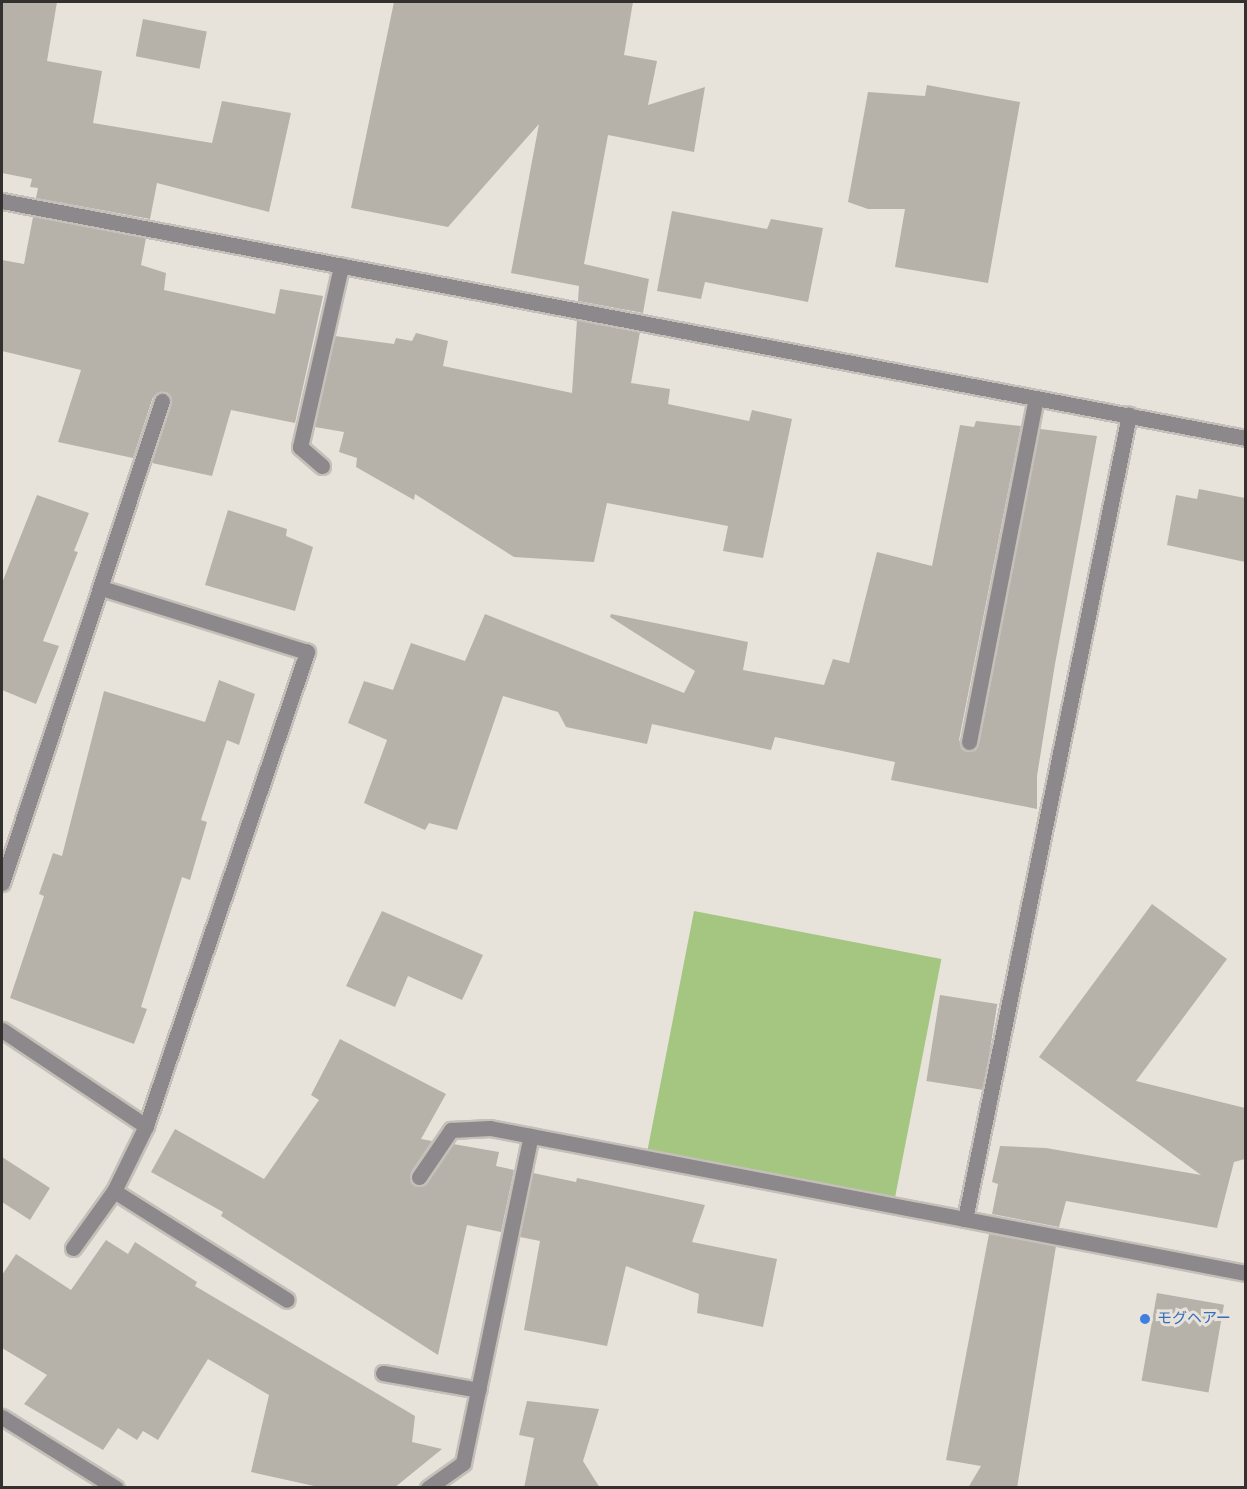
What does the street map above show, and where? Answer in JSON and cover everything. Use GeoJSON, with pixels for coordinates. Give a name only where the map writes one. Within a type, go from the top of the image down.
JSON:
{"type":"FeatureCollection","features":[{"type":"Feature","properties":{"kind":"street"},"geometry":{"type":"LineString","coordinates":[[2,201],[1245,438]]}},
{"type":"Feature","properties":{"kind":"street"},"geometry":{"type":"LineString","coordinates":[[322,466],[300,447],[341,266]]}},
{"type":"Feature","properties":{"kind":"street"},"geometry":{"type":"LineString","coordinates":[[969,742],[1036,398]]}},
{"type":"Feature","properties":{"kind":"street"},"geometry":{"type":"LineString","coordinates":[[2,883],[6,847],[101,588],[162,401]]}},
{"type":"Feature","properties":{"kind":"street"},"geometry":{"type":"LineString","coordinates":[[965,1219],[1129,415]]}},
{"type":"Feature","properties":{"kind":"street"},"geometry":{"type":"LineString","coordinates":[[73,1248],[114,1191],[146,1126],[307,652],[101,588]]}},
{"type":"Feature","properties":{"kind":"street"},"geometry":{"type":"LineString","coordinates":[[2,1030],[146,1126]]}},
{"type":"Feature","properties":{"kind":"street"},"geometry":{"type":"LineString","coordinates":[[419,1177],[451,1130],[473,1127],[531,1136],[1245,1273]]}},
{"type":"Feature","properties":{"kind":"street"},"geometry":{"type":"LineString","coordinates":[[428,1488],[463,1463],[531,1136]]}},
{"type":"Feature","properties":{"kind":"street"},"geometry":{"type":"LineString","coordinates":[[114,1191],[287,1300]]}},
{"type":"Feature","properties":{"kind":"street"},"geometry":{"type":"LineString","coordinates":[[383,1373],[479,1390]]}},
{"type":"Feature","properties":{"kind":"street"},"geometry":{"type":"LineString","coordinates":[[2,1417],[116,1488]]}},
{"type":"Feature","properties":{"kind":"green space"},"geometry":{"type":"Polygon","coordinates":[[[694,911],[941,959],[895,1199],[647,1151],[694,911]]]}},
{"type":"Feature","properties":{"kind":"building"},"geometry":{"type":"Polygon","coordinates":[[[2,2],[57,2],[47,61],[102,71],[93,123],[212,143],[222,101],[291,113],[269,212],[157,183],[150,219],[36,198],[38,188],[30,187],[32,179],[2,173],[2,2]]]}},
{"type":"Feature","properties":{"kind":"building"},"geometry":{"type":"Polygon","coordinates":[[[394,2],[633,2],[624,55],[657,61],[648,105],[705,87],[694,152],[608,135],[584,264],[649,279],[643,313],[578,301],[579,286],[511,273],[539,124],[448,227],[351,208],[394,2]]]}},
{"type":"Feature","properties":{"kind":"building"},"geometry":{"type":"Polygon","coordinates":[[[143,19],[207,31],[200,69],[136,56],[143,19]]]}},
{"type":"Feature","properties":{"kind":"building"},"geometry":{"type":"Polygon","coordinates":[[[927,85],[1020,102],[988,283],[895,267],[905,209],[868,209],[848,202],[868,92],[925,96],[927,85]]]}},
{"type":"Feature","properties":{"kind":"building"},"geometry":{"type":"Polygon","coordinates":[[[672,211],[767,229],[771,219],[823,228],[808,302],[705,282],[701,299],[657,291],[672,211]]]}},
{"type":"Feature","properties":{"kind":"building"},"geometry":{"type":"Polygon","coordinates":[[[33,217],[146,238],[141,265],[166,273],[164,290],[275,314],[280,289],[323,296],[295,423],[231,410],[212,476],[152,463],[171,404],[164,392],[153,397],[133,458],[58,442],[81,370],[2,351],[2,260],[24,264],[33,217]]]}},
{"type":"Feature","properties":{"kind":"building"},"geometry":{"type":"Polygon","coordinates":[[[577,320],[640,332],[631,383],[670,389],[668,404],[749,421],[752,410],[792,419],[763,558],[723,551],[728,526],[607,503],[594,562],[514,557],[415,494],[414,500],[356,467],[357,458],[339,452],[344,432],[315,427],[335,336],[394,344],[396,338],[412,341],[416,333],[448,341],[443,366],[572,393],[577,320]]]}},
{"type":"Feature","properties":{"kind":"building"},"geometry":{"type":"Polygon","coordinates":[[[976,421],[1021,426],[959,740],[968,752],[979,744],[1040,429],[1097,436],[1055,664],[1037,776],[1037,809],[891,780],[895,762],[775,737],[771,750],[652,724],[647,744],[566,727],[558,712],[503,696],[457,830],[429,823],[425,830],[364,803],[387,740],[348,723],[364,681],[393,690],[411,643],[465,661],[485,614],[684,693],[695,671],[610,617],[611,614],[748,642],[743,670],[824,685],[833,659],[849,663],[877,552],[932,566],[960,425],[974,427],[976,421]]]}},
{"type":"Feature","properties":{"kind":"building"},"geometry":{"type":"Polygon","coordinates":[[[1199,489],[1245,498],[1245,562],[1167,545],[1176,495],[1197,499],[1199,489]]]}},
{"type":"Feature","properties":{"kind":"building"},"geometry":{"type":"Polygon","coordinates":[[[37,495],[89,513],[74,551],[78,552],[43,641],[59,646],[36,704],[2,690],[2,583],[37,495]]]}},
{"type":"Feature","properties":{"kind":"building"},"geometry":{"type":"Polygon","coordinates":[[[228,510],[287,529],[286,536],[313,547],[295,611],[205,585],[228,510]]]}},
{"type":"Feature","properties":{"kind":"building"},"geometry":{"type":"Polygon","coordinates":[[[219,680],[255,694],[239,745],[227,740],[201,820],[207,822],[190,880],[182,877],[141,1007],[147,1009],[134,1044],[10,998],[44,896],[39,894],[53,853],[62,856],[104,691],[205,722],[219,680]]]}},
{"type":"Feature","properties":{"kind":"building"},"geometry":{"type":"Polygon","coordinates":[[[1152,904],[1227,959],[1136,1081],[1245,1108],[1245,1159],[1234,1162],[1217,1228],[1066,1201],[1059,1227],[992,1214],[998,1184],[992,1182],[1000,1146],[1046,1148],[1201,1175],[1039,1057],[1152,904]]]}},
{"type":"Feature","properties":{"kind":"building"},"geometry":{"type":"Polygon","coordinates":[[[382,911],[483,955],[462,1000],[408,976],[395,1007],[346,986],[382,911]]]}},
{"type":"Feature","properties":{"kind":"building"},"geometry":{"type":"Polygon","coordinates":[[[940,995],[997,1004],[984,1090],[926,1081],[940,995]]]}},
{"type":"Feature","properties":{"kind":"building"},"geometry":{"type":"Polygon","coordinates":[[[340,1039],[446,1094],[421,1139],[432,1141],[411,1172],[413,1185],[427,1183],[453,1144],[499,1152],[496,1166],[514,1170],[501,1232],[467,1225],[438,1355],[221,1216],[223,1212],[151,1172],[175,1129],[264,1179],[319,1100],[311,1095],[340,1039]]]}},
{"type":"Feature","properties":{"kind":"building"},"geometry":{"type":"Polygon","coordinates":[[[2,1157],[50,1188],[30,1220],[2,1202],[2,1157]]]}},
{"type":"Feature","properties":{"kind":"building"},"geometry":{"type":"Polygon","coordinates":[[[533,1173],[576,1182],[577,1178],[705,1205],[692,1242],[777,1259],[763,1327],[697,1313],[699,1294],[626,1266],[607,1346],[524,1330],[540,1241],[520,1237],[533,1173]]]}},
{"type":"Feature","properties":{"kind":"building"},"geometry":{"type":"Polygon","coordinates":[[[989,1234],[1056,1246],[1017,1488],[968,1488],[981,1466],[946,1460],[989,1234]]]}},
{"type":"Feature","properties":{"kind":"building"},"geometry":{"type":"Polygon","coordinates":[[[106,1240],[128,1254],[135,1242],[197,1282],[195,1286],[415,1416],[412,1442],[442,1449],[394,1488],[323,1488],[251,1472],[269,1395],[208,1359],[158,1440],[143,1431],[137,1440],[118,1428],[103,1450],[24,1404],[47,1375],[2,1348],[2,1275],[16,1254],[71,1290],[106,1240]]]}},
{"type":"Feature","properties":{"kind":"building"},"geometry":{"type":"Polygon","coordinates":[[[1157,1293],[1224,1305],[1209,1392],[1142,1381],[1157,1293]]]}},
{"type":"Feature","properties":{"kind":"building"},"geometry":{"type":"Polygon","coordinates":[[[527,1401],[599,1409],[583,1461],[600,1488],[524,1488],[534,1438],[519,1435],[527,1401]]]}},
{"type":"Feature","properties":{"kind":"place","name":"モグヘアー"},"geometry":{"type":"Point","coordinates":[1145,1319]}}]}
